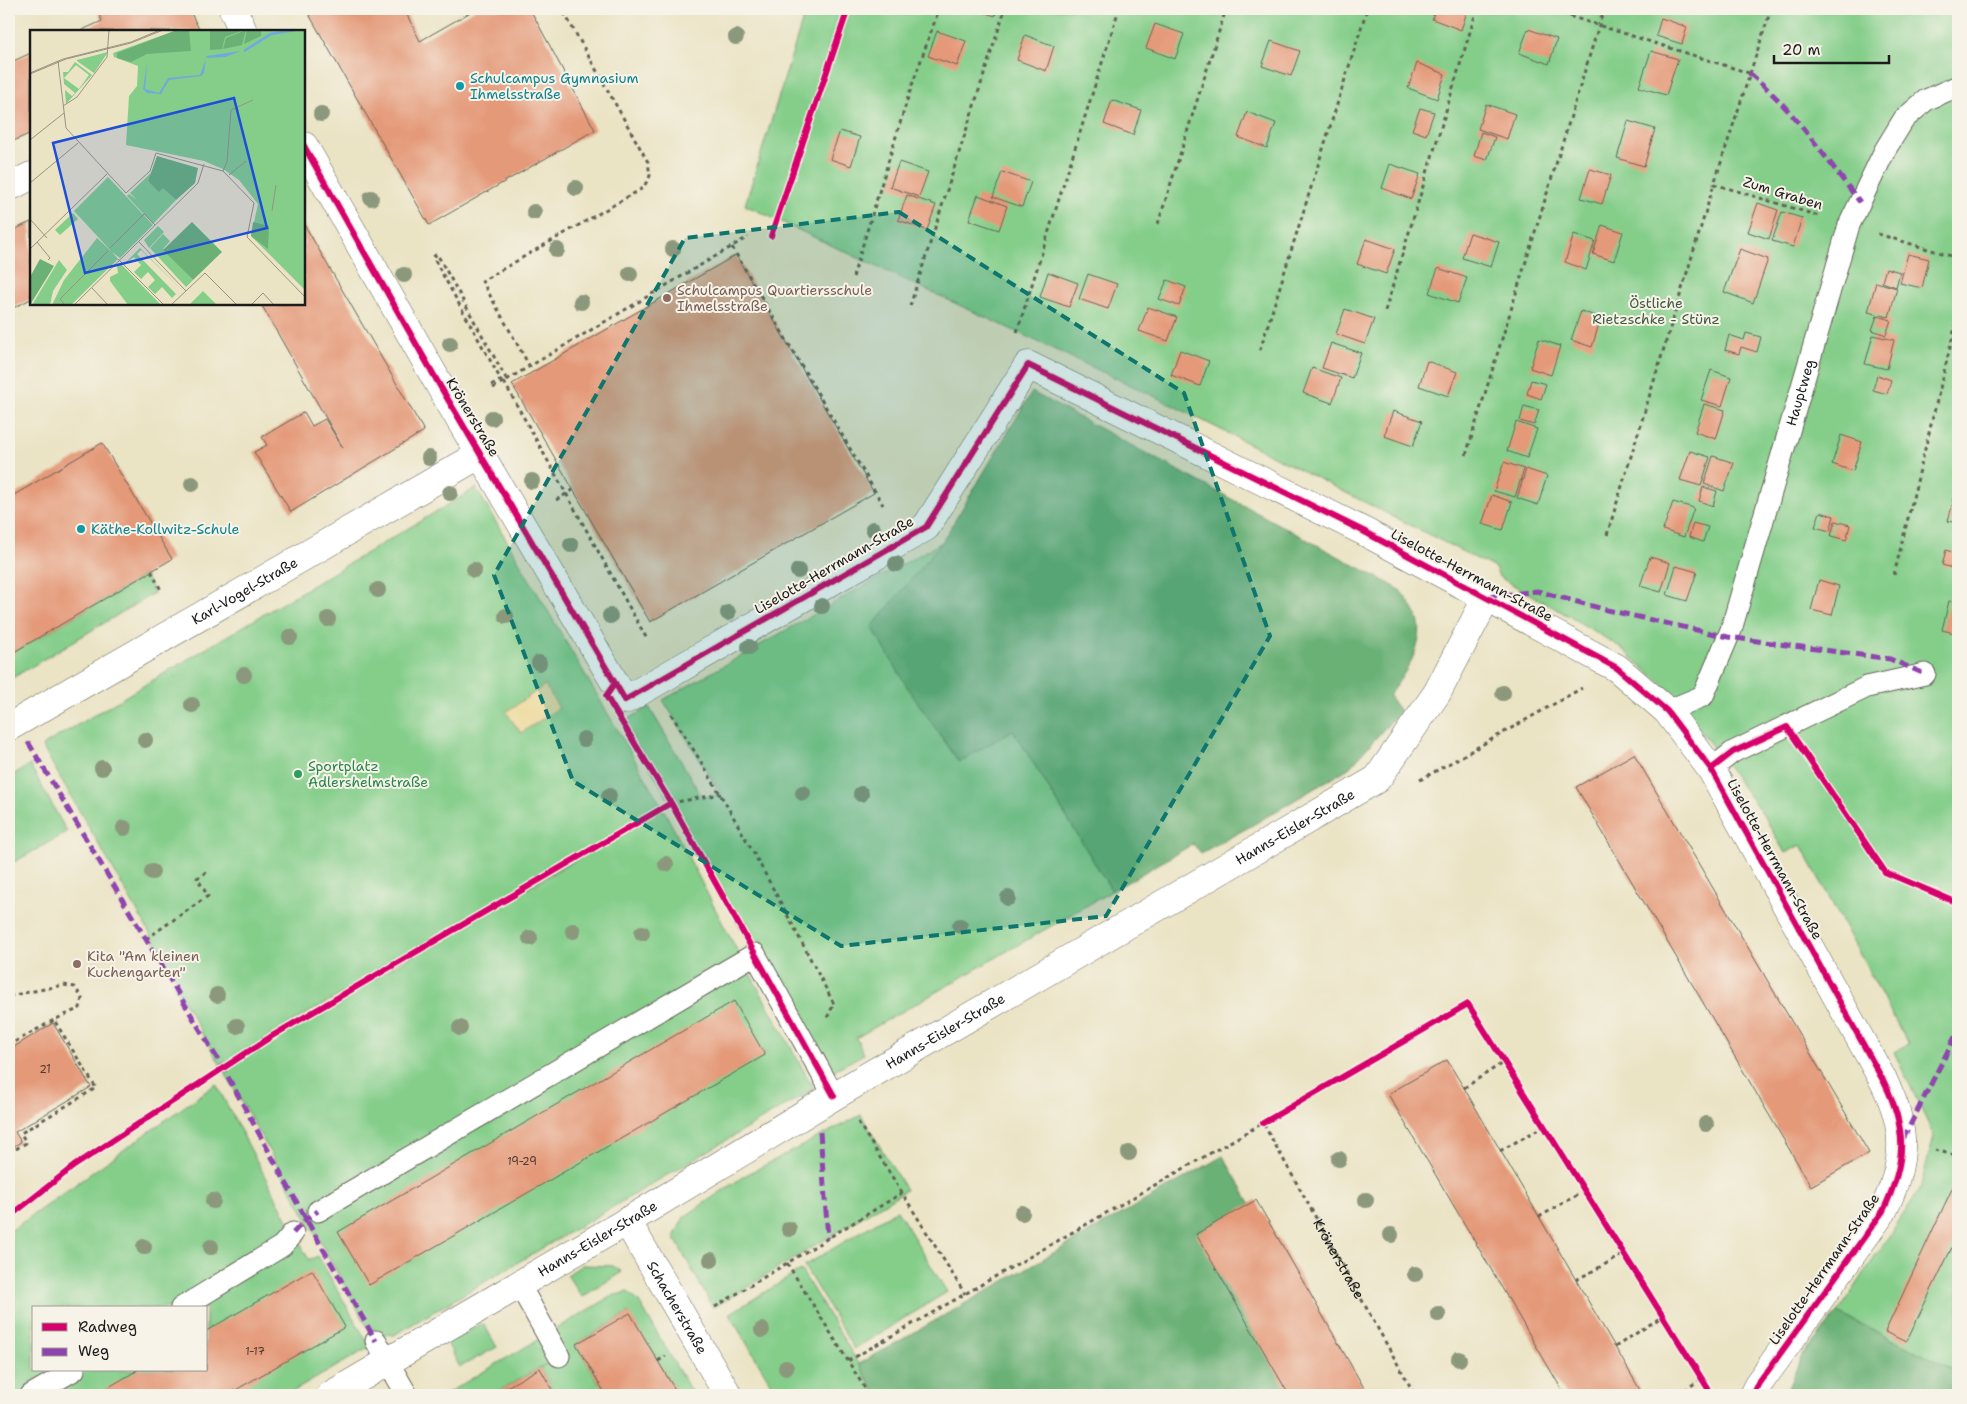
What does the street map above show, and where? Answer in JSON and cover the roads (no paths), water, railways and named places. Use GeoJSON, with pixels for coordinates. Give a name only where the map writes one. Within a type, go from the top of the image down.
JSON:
{"type":"FeatureCollection","features":[{"type":"Feature","properties":{"kind":"street"},"geometry":{"type":"LineString","coordinates":[[233,9],[243,30]]}},
{"type":"Feature","properties":{"kind":"street","name":"Krönerstraße"},"geometry":{"type":"LineString","coordinates":[[305,148],[440,386],[625,700]]}},
{"type":"Feature","properties":{"kind":"street"},"geometry":{"type":"LineString","coordinates":[[9,187],[30,176]]}},
{"type":"Feature","properties":{"kind":"street","name":"Liselotte-Herrmann-Straße"},"geometry":{"type":"LineString","coordinates":[[625,700],[926,527],[1028,365],[1354,527],[1617,668],[1666,711],[1712,769],[1884,1082],[1897,1113],[1902,1142],[1901,1159],[1883,1211],[1759,1383],[1753,1395]]}},
{"type":"Feature","properties":{"kind":"street","name":"Karl-Vogel-Straße"},"geometry":{"type":"LineString","coordinates":[[9,726],[481,454]]}},
{"type":"Feature","properties":{"kind":"street","name":"Hanns-Eisler-Straße"},"geometry":{"type":"LineString","coordinates":[[331,1395],[382,1351],[519,1284],[834,1096],[1378,779],[1437,693],[1487,597]]}},
{"type":"Feature","properties":{"kind":"street","name":"Schacherstraße"},"geometry":{"type":"LineString","coordinates":[[627,1221],[728,1395]]}},
{"type":"Feature","properties":{"kind":"lane","name":"Hauptweg"},"geometry":{"type":"LineString","coordinates":[[1666,711],[1703,696],[1731,630],[1849,225],[1885,150],[1904,120],[1926,100],[1958,86]]}},
{"type":"Feature","properties":{"kind":"lane"},"geometry":{"type":"LineString","coordinates":[[1712,769],[1733,752],[1867,687],[1925,674]]}},
{"type":"Feature","properties":{"kind":"lane"},"geometry":{"type":"LineString","coordinates":[[318,1211],[755,954],[834,1096]]}},
{"type":"Feature","properties":{"kind":"lane"},"geometry":{"type":"LineString","coordinates":[[184,1306],[282,1246],[293,1233]]}},
{"type":"Feature","properties":{"kind":"lane"},"geometry":{"type":"LineString","coordinates":[[519,1284],[559,1356]]}},
{"type":"Feature","properties":{"kind":"lane"},"geometry":{"type":"LineString","coordinates":[[382,1351],[407,1395]]}},
{"type":"Feature","properties":{"kind":"lane"},"geometry":{"type":"LineString","coordinates":[[31,1395],[71,1372]]}},
{"type":"Feature","properties":{"kind":"place","name":"Schulcampus Gymnasium Ihmelsstraße"},"geometry":{"type":"Point","coordinates":[460,86]}},
{"type":"Feature","properties":{"kind":"place","name":"Schulcampus Quartiersschule Ihmelsstraße"},"geometry":{"type":"Point","coordinates":[667,298]}},
{"type":"Feature","properties":{"kind":"place","name":"Käthe-Kollwitz-Schule"},"geometry":{"type":"Point","coordinates":[81,529]}},
{"type":"Feature","properties":{"kind":"place","name":"Sportplatz Adlershelmstraße"},"geometry":{"type":"Point","coordinates":[298,774]}},
{"type":"Feature","properties":{"kind":"place","name":"Kita \"Am kleinen Kuchengarten\""},"geometry":{"type":"Point","coordinates":[77,964]}},
{"type":"Feature","properties":{"kind":"park label","name":"Östliche Rietzschke - Stünz"},"geometry":{"type":"Point","coordinates":[1656,312]}}]}
